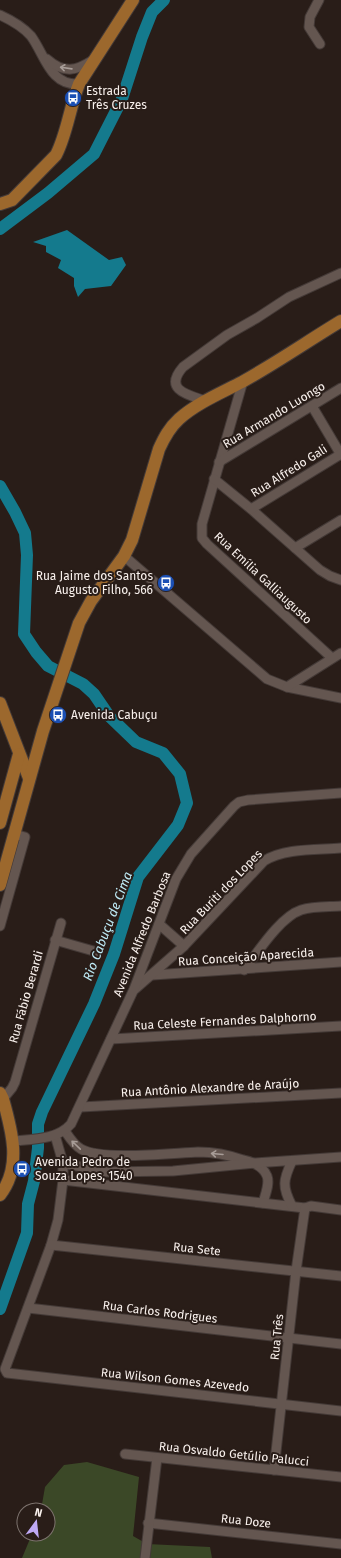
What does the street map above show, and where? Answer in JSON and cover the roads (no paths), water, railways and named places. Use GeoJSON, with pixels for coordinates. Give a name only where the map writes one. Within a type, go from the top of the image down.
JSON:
{"type":"FeatureCollection","features":[{"type":"Feature","properties":{"kind":"main road"},"geometry":{"type":"LineString","coordinates":[[0,204],[5,204],[12,200],[56,155],[60,146],[73,98],[79,84],[93,60],[133,0]]}},
{"type":"Feature","properties":{"kind":"main road"},"geometry":{"type":"LineString","coordinates":[[0,882],[43,731],[84,611],[124,556],[132,540],[159,449],[164,437],[170,428],[181,418],[206,401],[239,386],[341,321]]}},
{"type":"Feature","properties":{"kind":"main road"},"geometry":{"type":"LineString","coordinates":[[0,703],[20,762],[29,778]]}},
{"type":"Feature","properties":{"kind":"main road"},"geometry":{"type":"LineString","coordinates":[[0,823],[10,788],[20,762],[43,731]]}},
{"type":"Feature","properties":{"kind":"main road"},"geometry":{"type":"LineString","coordinates":[[10,788],[20,793],[26,791]]}},
{"type":"Feature","properties":{"kind":"main road"},"geometry":{"type":"LineString","coordinates":[[0,1195],[8,1182],[14,1161],[13,1141],[2,1096]]}},
{"type":"Feature","properties":{"kind":"street"},"geometry":{"type":"LineString","coordinates":[[319,0],[310,17],[309,27],[320,44]]}},
{"type":"Feature","properties":{"kind":"street"},"geometry":{"type":"LineString","coordinates":[[0,15],[21,27],[31,36],[59,80],[71,84],[79,84]]}},
{"type":"Feature","properties":{"kind":"street"},"geometry":{"type":"LineString","coordinates":[[42,54],[59,67],[68,69],[81,67],[93,60]]}},
{"type":"Feature","properties":{"kind":"street"},"geometry":{"type":"LineString","coordinates":[[206,401],[182,393],[176,387],[175,380],[183,367],[227,335],[289,297],[341,273]]}},
{"type":"Feature","properties":{"kind":"street","name":"Rua Emília Galliaugusto"},"geometry":{"type":"LineString","coordinates":[[239,386],[202,524],[202,538],[206,544],[332,658]]}},
{"type":"Feature","properties":{"kind":"street","name":"Rua Armando Luongo"},"geometry":{"type":"LineString","coordinates":[[219,462],[341,388]]}},
{"type":"Feature","properties":{"kind":"street"},"geometry":{"type":"LineString","coordinates":[[312,406],[341,454]]}},
{"type":"Feature","properties":{"kind":"street","name":"Rua Alfredo Gali"},"geometry":{"type":"LineString","coordinates":[[251,509],[341,454]]}},
{"type":"Feature","properties":{"kind":"street"},"geometry":{"type":"LineString","coordinates":[[214,479],[251,509],[320,570],[341,580]]}},
{"type":"Feature","properties":{"kind":"street"},"geometry":{"type":"LineString","coordinates":[[295,548],[341,520]]}},
{"type":"Feature","properties":{"kind":"street"},"geometry":{"type":"LineString","coordinates":[[124,556],[267,679],[287,687],[341,698]]}},
{"type":"Feature","properties":{"kind":"street"},"geometry":{"type":"LineString","coordinates":[[287,687],[341,653]]}},
{"type":"Feature","properties":{"kind":"street","name":"Avenida Alfredo Barbosa"},"geometry":{"type":"LineString","coordinates":[[65,1131],[71,1124],[81,1106],[134,989],[176,879],[191,854],[239,802],[248,800],[341,793]]}},
{"type":"Feature","properties":{"kind":"street"},"geometry":{"type":"LineString","coordinates":[[0,926],[25,837],[14,834]]}},
{"type":"Feature","properties":{"kind":"street","name":"Rua Buriti dos Lopes"},"geometry":{"type":"LineString","coordinates":[[134,989],[153,975],[184,946],[264,861],[273,855],[284,852],[341,848]]}},
{"type":"Feature","properties":{"kind":"street"},"geometry":{"type":"LineString","coordinates":[[0,882],[14,880]]}},
{"type":"Feature","properties":{"kind":"street"},"geometry":{"type":"LineString","coordinates":[[244,970],[283,921],[291,915],[301,910],[311,908],[341,906]]}},
{"type":"Feature","properties":{"kind":"street","name":"Rua Fábio Berardi"},"geometry":{"type":"LineString","coordinates":[[2,1096],[12,1088],[60,923]]}},
{"type":"Feature","properties":{"kind":"street"},"geometry":{"type":"LineString","coordinates":[[159,924],[184,946]]}},
{"type":"Feature","properties":{"kind":"street"},"geometry":{"type":"LineString","coordinates":[[55,940],[97,952]]}},
{"type":"Feature","properties":{"kind":"street","name":"Rua Conceição Aparecida"},"geometry":{"type":"LineString","coordinates":[[153,975],[244,970],[341,962]]}},
{"type":"Feature","properties":{"kind":"street","name":"Rua Celeste Fernandes Dalphorno"},"geometry":{"type":"LineString","coordinates":[[111,1039],[341,1026]]}},
{"type":"Feature","properties":{"kind":"street","name":"Rua Antônio Alexandre de Araújo"},"geometry":{"type":"LineString","coordinates":[[81,1106],[341,1093]]}},
{"type":"Feature","properties":{"kind":"street"},"geometry":{"type":"LineString","coordinates":[[13,1141],[52,1136],[65,1131],[72,1142],[81,1150],[102,1156],[200,1152],[227,1155],[255,1163],[262,1168],[268,1177],[268,1186],[263,1203]]}},
{"type":"Feature","properties":{"kind":"street"},"geometry":{"type":"LineString","coordinates":[[28,1308],[51,1245],[58,1220],[63,1180],[63,1163],[52,1136]]}},
{"type":"Feature","properties":{"kind":"street"},"geometry":{"type":"LineString","coordinates":[[63,1163],[105,1172],[173,1171],[255,1163],[341,1158]]}},
{"type":"Feature","properties":{"kind":"street"},"geometry":{"type":"LineString","coordinates":[[292,1161],[285,1176],[286,1194],[292,1206]]}},
{"type":"Feature","properties":{"kind":"street"},"geometry":{"type":"LineString","coordinates":[[63,1180],[305,1208],[311,1206],[341,1210]]}},
{"type":"Feature","properties":{"kind":"street","name":"Rua Três"},"geometry":{"type":"LineString","coordinates":[[274,1470],[296,1271],[305,1208]]}},
{"type":"Feature","properties":{"kind":"street","name":"Rua Sete"},"geometry":{"type":"LineString","coordinates":[[51,1245],[341,1276]]}},
{"type":"Feature","properties":{"kind":"street","name":"Rua Carlos Rodrigues"},"geometry":{"type":"LineString","coordinates":[[28,1308],[341,1344]]}},
{"type":"Feature","properties":{"kind":"street","name":"Rua Wilson Gomes Azevedo"},"geometry":{"type":"LineString","coordinates":[[28,1308],[5,1369],[7,1373],[341,1411]]}},
{"type":"Feature","properties":{"kind":"street","name":"Rua Osvaldo Getúlio Palucci"},"geometry":{"type":"LineString","coordinates":[[125,1454],[341,1477]]}},
{"type":"Feature","properties":{"kind":"street"},"geometry":{"type":"LineString","coordinates":[[145,1558],[148,1522],[158,1458]]}},
{"type":"Feature","properties":{"kind":"street","name":"Rua Doze"},"geometry":{"type":"LineString","coordinates":[[148,1522],[341,1544]]}},
{"type":"Feature","properties":{"kind":"water"},"geometry":{"type":"Polygon","coordinates":[[[67,230],[109,260],[122,257],[126,265],[111,286],[85,289],[78,297],[74,286],[74,278],[58,268],[61,260],[46,252],[46,246],[33,242],[67,230]]]}},
{"type":"Feature","properties":{"kind":"waterway","name":"Rio Cabuçu de Cima"},"geometry":{"type":"LineString","coordinates":[[0,229],[48,193],[94,154],[122,99],[142,37],[152,12],[164,0]]}},
{"type":"Feature","properties":{"kind":"waterway","name":"Rio Cabuçu de Cima"},"geometry":{"type":"LineString","coordinates":[[0,486],[25,533],[27,555],[24,634],[48,666],[83,684],[94,694],[109,716],[136,742],[163,753],[180,774],[187,803],[178,825],[138,877],[114,954],[94,1004],[42,1112],[38,1124],[38,1148],[34,1181],[28,1204],[27,1233],[0,1309]]}},
{"type":"Feature","properties":{"kind":"place","name":"Estrada Três Cruzes"},"geometry":{"type":"Point","coordinates":[73,98]}},
{"type":"Feature","properties":{"kind":"place","name":"Rua Jaime dos Santos Augusto Filho, 566"},"geometry":{"type":"Point","coordinates":[166,583]}},
{"type":"Feature","properties":{"kind":"place","name":"Avenida Cabuçu"},"geometry":{"type":"Point","coordinates":[58,715]}},
{"type":"Feature","properties":{"kind":"place","name":"Avenida Pedro de Souza Lopes, 1540"},"geometry":{"type":"Point","coordinates":[22,1169]}}]}
